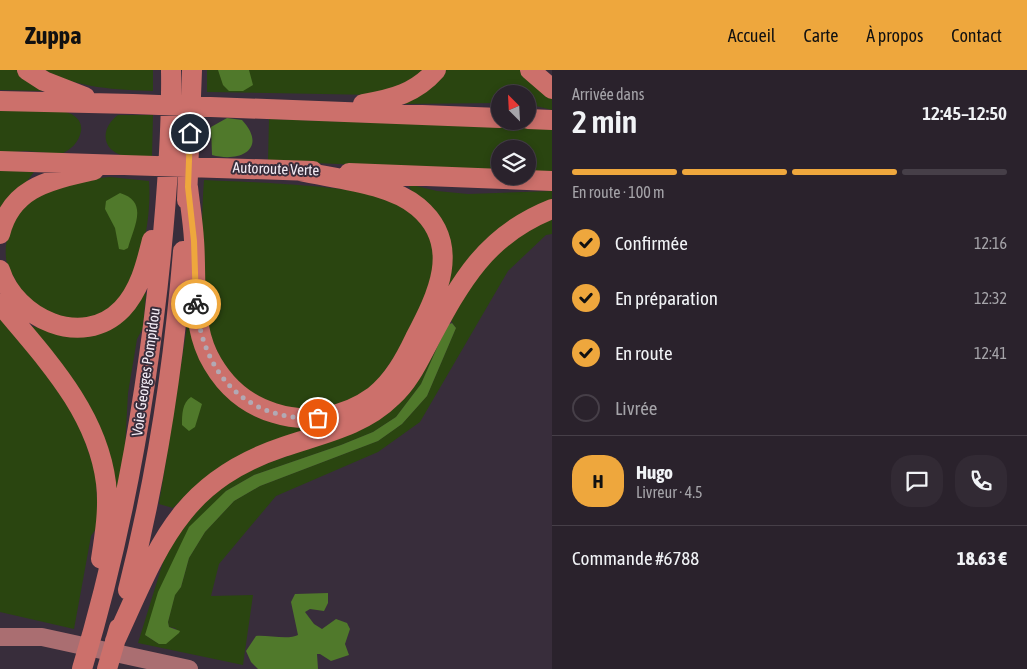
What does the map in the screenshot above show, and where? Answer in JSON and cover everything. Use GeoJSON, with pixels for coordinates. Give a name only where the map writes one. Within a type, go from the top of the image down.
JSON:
{"type":"FeatureCollection","features":[{"type":"Feature","properties":{"kind":"highway"},"geometry":{"type":"LineString","coordinates":[[27,70],[54,86],[101,103]]}},
{"type":"Feature","properties":{"kind":"highway","name":"Voie Georges Pompidou"},"geometry":{"type":"LineString","coordinates":[[82,669],[120,531],[147,374],[166,197],[171,70]]}},
{"type":"Feature","properties":{"kind":"highway","name":"Voie Georges Pompidou"},"geometry":{"type":"LineString","coordinates":[[108,669],[140,544],[169,385],[179,302],[188,187],[192,70]]}},
{"type":"Feature","properties":{"kind":"highway"},"geometry":{"type":"LineString","coordinates":[[320,111],[399,97],[420,86],[436,70]]}},
{"type":"Feature","properties":{"kind":"highway"},"geometry":{"type":"LineString","coordinates":[[530,70],[552,88]]}},
{"type":"Feature","properties":{"kind":"highway"},"geometry":{"type":"LineString","coordinates":[[0,101],[226,107],[491,118]]}},
{"type":"Feature","properties":{"kind":"highway"},"geometry":{"type":"LineString","coordinates":[[536,119],[552,120]]}},
{"type":"Feature","properties":{"kind":"highway","name":"Autoroute Verte"},"geometry":{"type":"LineString","coordinates":[[0,161],[225,167],[552,181]]}},
{"type":"Feature","properties":{"kind":"highway"},"geometry":{"type":"LineString","coordinates":[[0,234],[11,210],[35,186],[57,177],[120,164]]}},
{"type":"Feature","properties":{"kind":"highway"},"geometry":{"type":"LineString","coordinates":[[188,187],[194,241],[197,316],[204,344],[214,366],[234,391],[253,405],[289,417],[318,418],[354,408],[375,395],[391,379],[413,343],[436,295],[442,274],[443,257],[434,227],[410,201],[386,190],[300,170]]}},
{"type":"Feature","properties":{"kind":"highway"},"geometry":{"type":"LineString","coordinates":[[0,270],[5,284],[14,298],[24,308],[42,320],[73,327],[104,321],[121,310],[134,293],[147,263],[166,197]]}},
{"type":"Feature","properties":{"kind":"highway"},"geometry":{"type":"LineString","coordinates":[[115,641],[158,548],[175,520],[197,495],[221,476],[246,462],[345,427],[384,406],[408,378],[458,287],[479,259],[512,229],[552,209]]}},
{"type":"Feature","properties":{"kind":"highway"},"geometry":{"type":"LineString","coordinates":[[0,304],[47,360],[71,394],[92,433],[103,467],[106,484],[106,521],[90,644]]}},
{"type":"Feature","properties":{"kind":"main road"},"geometry":{"type":"LineString","coordinates":[[0,625],[189,669]]}},
{"type":"Feature","properties":{"kind":"main road"},"geometry":{"type":"LineString","coordinates":[[0,637],[42,636]]}},
{"type":"Feature","properties":{"kind":"green space"},"geometry":{"type":"Polygon","coordinates":[[[0,70],[18,70],[43,88],[42,91],[0,90],[0,70]]]}},
{"type":"Feature","properties":{"kind":"green space"},"geometry":{"type":"Polygon","coordinates":[[[45,70],[153,70],[153,91],[98,87],[70,81],[45,70]]]}},
{"type":"Feature","properties":{"kind":"green space"},"geometry":{"type":"Polygon","coordinates":[[[207,70],[425,70],[411,82],[377,95],[207,92],[207,70]]]}},
{"type":"Feature","properties":{"kind":"green space"},"geometry":{"type":"Polygon","coordinates":[[[218,70],[249,70],[253,85],[243,91],[229,91],[223,85],[218,70]]]}},
{"type":"Feature","properties":{"kind":"green space"},"geometry":{"type":"Polygon","coordinates":[[[444,70],[521,70],[552,95],[552,110],[536,106],[536,85],[491,85],[491,103],[403,104],[444,70]]]}},
{"type":"Feature","properties":{"kind":"green space"},"geometry":{"type":"Polygon","coordinates":[[[35,108],[62,111],[73,115],[79,121],[80,135],[74,145],[61,154],[26,151],[0,153],[0,109],[35,108]]]}},
{"type":"Feature","properties":{"kind":"green space"},"geometry":{"type":"Polygon","coordinates":[[[118,115],[153,115],[152,157],[124,156],[111,149],[107,144],[106,132],[112,120],[118,115]]]}},
{"type":"Feature","properties":{"kind":"green space"},"geometry":{"type":"Polygon","coordinates":[[[227,118],[242,120],[249,130],[252,145],[248,151],[233,157],[212,155],[211,127],[227,118]]]}},
{"type":"Feature","properties":{"kind":"green space"},"geometry":{"type":"Polygon","coordinates":[[[269,119],[491,127],[491,130],[552,129],[552,173],[536,172],[536,140],[491,140],[491,171],[268,161],[269,119]]]}},
{"type":"Feature","properties":{"kind":"green space"},"geometry":{"type":"Polygon","coordinates":[[[0,170],[34,172],[0,217],[0,170]]]}},
{"type":"Feature","properties":{"kind":"green space"},"geometry":{"type":"Polygon","coordinates":[[[110,177],[149,181],[147,225],[143,247],[132,284],[119,301],[107,310],[94,316],[80,319],[52,314],[38,307],[24,296],[7,264],[7,240],[10,229],[22,208],[40,193],[65,184],[110,177]]]}},
{"type":"Feature","properties":{"kind":"green space"},"geometry":{"type":"Polygon","coordinates":[[[204,180],[308,186],[367,193],[389,198],[403,205],[420,222],[433,243],[435,251],[434,272],[429,289],[411,329],[399,349],[388,367],[367,391],[325,410],[306,412],[286,409],[268,403],[251,393],[236,381],[224,366],[214,349],[206,327],[202,238],[204,180]]]}},
{"type":"Feature","properties":{"kind":"green space"},"geometry":{"type":"Polygon","coordinates":[[[408,184],[437,191],[468,194],[552,191],[552,200],[462,270],[446,289],[450,273],[408,184]]]}},
{"type":"Feature","properties":{"kind":"green space"},"geometry":{"type":"Polygon","coordinates":[[[120,193],[129,197],[137,209],[136,223],[128,248],[124,250],[119,249],[115,228],[105,209],[106,201],[120,193]]]}},
{"type":"Feature","properties":{"kind":"green space"},"geometry":{"type":"Polygon","coordinates":[[[552,216],[552,234],[546,235],[508,271],[420,422],[378,452],[276,496],[219,564],[211,596],[253,595],[243,665],[138,643],[168,546],[181,523],[228,478],[336,438],[447,325],[421,384],[396,417],[373,432],[254,475],[226,491],[145,635],[159,644],[179,633],[175,628],[169,627],[168,622],[175,594],[181,587],[189,558],[205,532],[234,501],[260,486],[378,441],[402,424],[427,396],[456,328],[450,319],[468,287],[508,242],[552,216]]]}},
{"type":"Feature","properties":{"kind":"green space"},"geometry":{"type":"Polygon","coordinates":[[[141,291],[146,293],[143,328],[137,339],[128,393],[125,448],[117,489],[115,490],[28,325],[54,332],[77,332],[141,291]]]}},
{"type":"Feature","properties":{"kind":"green space"},"geometry":{"type":"Polygon","coordinates":[[[0,314],[73,407],[96,473],[98,526],[91,536],[74,629],[0,612],[0,314]]]}},
{"type":"Feature","properties":{"kind":"green space"},"geometry":{"type":"Polygon","coordinates":[[[189,314],[212,377],[324,427],[189,492],[173,508],[159,504],[189,314]]]}},
{"type":"Feature","properties":{"kind":"green space"},"geometry":{"type":"Polygon","coordinates":[[[452,323],[456,328],[427,396],[402,424],[378,441],[260,486],[234,501],[205,532],[189,558],[181,587],[175,595],[168,622],[169,627],[180,631],[179,633],[166,644],[159,644],[145,635],[158,592],[189,527],[226,491],[254,475],[373,432],[396,417],[421,384],[447,325],[452,323]]]}},
{"type":"Feature","properties":{"kind":"green space"},"geometry":{"type":"Polygon","coordinates":[[[191,397],[202,404],[195,427],[189,431],[182,425],[182,417],[184,406],[191,397]]]}},
{"type":"Feature","properties":{"kind":"green space"},"geometry":{"type":"Polygon","coordinates":[[[328,593],[328,603],[324,611],[310,609],[305,612],[314,624],[322,629],[336,619],[347,623],[350,629],[345,644],[349,655],[331,661],[317,654],[318,669],[258,669],[251,662],[246,651],[256,636],[289,637],[298,635],[291,602],[295,594],[328,593]]]}},
{"type":"Feature","properties":{"kind":"way so far"},"geometry":{"type":"LineString","coordinates":[[196,304],[200,333],[208,355],[220,376],[234,391],[263,410],[301,419],[318,418]]}},
{"type":"Feature","properties":{"kind":"route"},"geometry":{"type":"LineString","coordinates":[[190,133],[188,187],[194,241],[196,304]]}}]}
